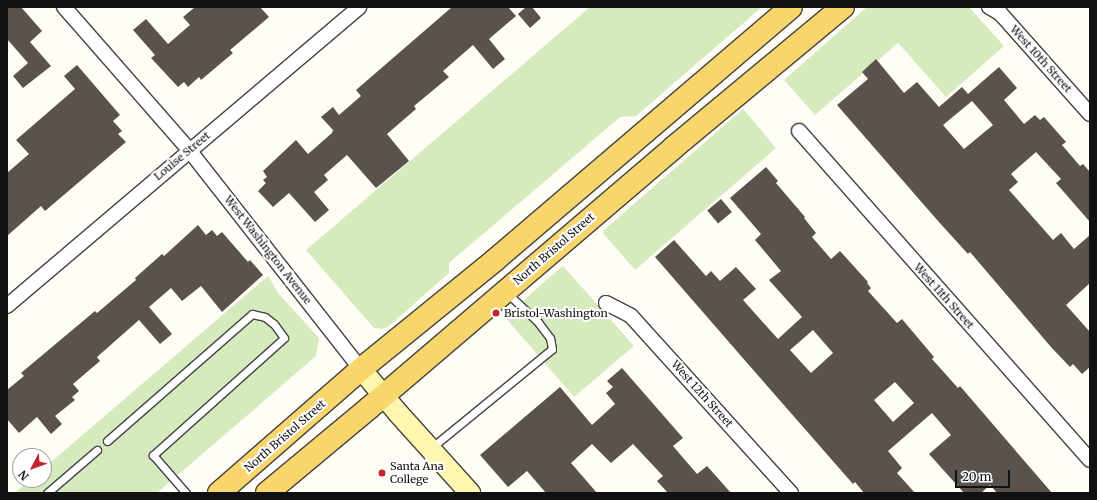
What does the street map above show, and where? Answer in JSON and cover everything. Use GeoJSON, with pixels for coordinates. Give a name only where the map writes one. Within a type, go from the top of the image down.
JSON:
{"type":"FeatureCollection","features":[{"type":"Feature","properties":{"kind":"main road","name":"North Bristol Street"},"geometry":{"type":"LineString","coordinates":[[219,493],[361,369],[495,260],[791,7]]}},
{"type":"Feature","properties":{"kind":"main road","name":"North Bristol Street"},"geometry":{"type":"LineString","coordinates":[[267,493],[673,148],[843,7]]}},
{"type":"Feature","properties":{"kind":"street","name":"West Washington Avenue"},"geometry":{"type":"LineString","coordinates":[[64,7],[189,150],[361,369],[470,493]]}},
{"type":"Feature","properties":{"kind":"street","name":"Louise Street"},"geometry":{"type":"LineString","coordinates":[[7,306],[359,7]]}},
{"type":"Feature","properties":{"kind":"street","name":"West 10th Street"},"geometry":{"type":"LineString","coordinates":[[989,7],[1000,13],[1090,114]]}},
{"type":"Feature","properties":{"kind":"street","name":"West 11th Street"},"geometry":{"type":"LineString","coordinates":[[799,131],[1090,460]]}},
{"type":"Feature","properties":{"kind":"street","name":"West 12th Street"},"geometry":{"type":"LineString","coordinates":[[606,303],[631,316],[791,493]]}},
{"type":"Feature","properties":{"kind":"lane"},"geometry":{"type":"LineString","coordinates":[[431,448],[552,349],[550,338],[538,322],[506,291]]}},
{"type":"Feature","properties":{"kind":"lane"},"geometry":{"type":"LineString","coordinates":[[107,441],[252,314],[264,317],[274,324],[284,338],[153,455],[186,493]]}},
{"type":"Feature","properties":{"kind":"lane"},"geometry":{"type":"LineString","coordinates":[[46,493],[97,450]]}},
{"type":"Feature","properties":{"kind":"green space"},"geometry":{"type":"Polygon","coordinates":[[[590,7],[762,7],[636,116],[620,117],[449,263],[449,273],[388,327],[382,329],[374,328],[306,250],[590,7]]]}},
{"type":"Feature","properties":{"kind":"green space"},"geometry":{"type":"Polygon","coordinates":[[[867,7],[969,7],[1004,46],[946,97],[898,43],[815,115],[784,80],[867,7]]]}},
{"type":"Feature","properties":{"kind":"green space"},"geometry":{"type":"Polygon","coordinates":[[[743,109],[776,148],[635,270],[603,233],[604,230],[743,109]]]}},
{"type":"Feature","properties":{"kind":"green space"},"geometry":{"type":"Polygon","coordinates":[[[563,266],[634,346],[574,397],[505,317],[563,266]]]}},
{"type":"Feature","properties":{"kind":"green space"},"geometry":{"type":"Polygon","coordinates":[[[268,276],[278,293],[319,338],[316,356],[157,493],[15,493],[21,488],[52,488],[52,461],[268,276]]]}},
{"type":"Feature","properties":{"kind":"building"},"geometry":{"type":"Polygon","coordinates":[[[7,7],[21,7],[42,31],[30,42],[51,66],[23,88],[13,76],[28,63],[7,39],[7,7]]]}},
{"type":"Feature","properties":{"kind":"building"},"geometry":{"type":"Polygon","coordinates":[[[195,7],[260,7],[269,17],[230,50],[233,53],[201,80],[199,77],[188,87],[184,82],[178,87],[151,58],[155,55],[133,30],[146,19],[168,44],[190,25],[183,17],[195,7]]]}},
{"type":"Feature","properties":{"kind":"building"},"geometry":{"type":"Polygon","coordinates":[[[452,7],[508,7],[516,16],[489,39],[505,59],[493,69],[473,45],[443,71],[449,77],[414,106],[416,109],[387,134],[409,161],[376,188],[347,155],[324,175],[328,180],[314,192],[329,210],[315,222],[289,193],[273,207],[258,191],[266,183],[263,180],[267,177],[263,171],[296,140],[308,154],[332,133],[333,130],[321,117],[333,107],[339,115],[361,96],[356,90],[452,7]]]}},
{"type":"Feature","properties":{"kind":"building"},"geometry":{"type":"Polygon","coordinates":[[[526,7],[532,7],[541,18],[530,28],[518,14],[526,7]]]}},
{"type":"Feature","properties":{"kind":"building"},"geometry":{"type":"Polygon","coordinates":[[[876,59],[904,93],[917,82],[939,107],[962,87],[968,94],[999,67],[1017,88],[1004,100],[1024,124],[1035,115],[1040,120],[1044,117],[1066,142],[1062,145],[1080,166],[1083,164],[1090,172],[1090,222],[1056,183],[1061,179],[1036,152],[1011,174],[1018,182],[1009,190],[1053,240],[1061,233],[1074,249],[1090,235],[1090,283],[1066,305],[1090,332],[1090,367],[1082,374],[1073,364],[1070,367],[1051,347],[970,252],[968,254],[938,221],[837,105],[868,79],[862,72],[876,59]],[[972,101],[943,125],[964,149],[993,125],[972,101]]]}},
{"type":"Feature","properties":{"kind":"building"},"geometry":{"type":"Polygon","coordinates":[[[77,65],[120,115],[113,121],[122,131],[118,134],[126,142],[45,211],[41,206],[7,236],[7,173],[29,154],[16,140],[75,89],[64,76],[77,65]]]}},
{"type":"Feature","properties":{"kind":"building"},"geometry":{"type":"Polygon","coordinates":[[[766,167],[778,181],[776,183],[805,217],[804,218],[816,233],[812,237],[831,259],[840,251],[868,282],[867,283],[871,288],[868,291],[897,323],[902,319],[934,357],[932,359],[958,388],[960,386],[1052,493],[997,493],[990,485],[981,493],[964,493],[929,454],[951,435],[932,413],[888,451],[902,468],[897,473],[915,493],[864,493],[855,482],[853,484],[655,257],[674,240],[706,276],[711,271],[720,281],[736,267],[756,289],[743,300],[778,339],[802,317],[769,280],[781,271],[755,240],[761,234],[730,198],[766,167]],[[813,330],[790,350],[811,373],[833,353],[813,330]],[[895,382],[874,400],[893,422],[914,403],[895,382]]]}},
{"type":"Feature","properties":{"kind":"building"},"geometry":{"type":"Polygon","coordinates":[[[721,199],[732,212],[718,224],[707,211],[721,199]]]}},
{"type":"Feature","properties":{"kind":"building"},"geometry":{"type":"Polygon","coordinates":[[[198,225],[206,235],[212,230],[217,236],[222,232],[248,262],[250,260],[263,275],[222,312],[201,286],[182,301],[171,288],[149,307],[172,334],[160,344],[139,320],[97,357],[100,361],[73,384],[79,391],[72,397],[75,400],[55,416],[62,424],[51,434],[37,417],[19,433],[7,419],[7,390],[24,376],[21,373],[95,311],[97,313],[136,280],[135,278],[162,254],[164,256],[198,225]]]}},
{"type":"Feature","properties":{"kind":"building"},"geometry":{"type":"Polygon","coordinates":[[[622,368],[683,438],[673,446],[697,474],[707,466],[731,493],[668,493],[657,481],[663,476],[633,444],[611,463],[592,444],[571,463],[597,493],[546,493],[527,471],[508,487],[480,455],[560,387],[592,425],[615,404],[606,393],[613,387],[607,381],[622,368]]]}},
{"type":"Feature","properties":{"kind":"place","name":"Bristol-Washington"},"geometry":{"type":"Point","coordinates":[496,313]}},
{"type":"Feature","properties":{"kind":"place","name":"Santa Ana College"},"geometry":{"type":"Point","coordinates":[382,473]}}]}
